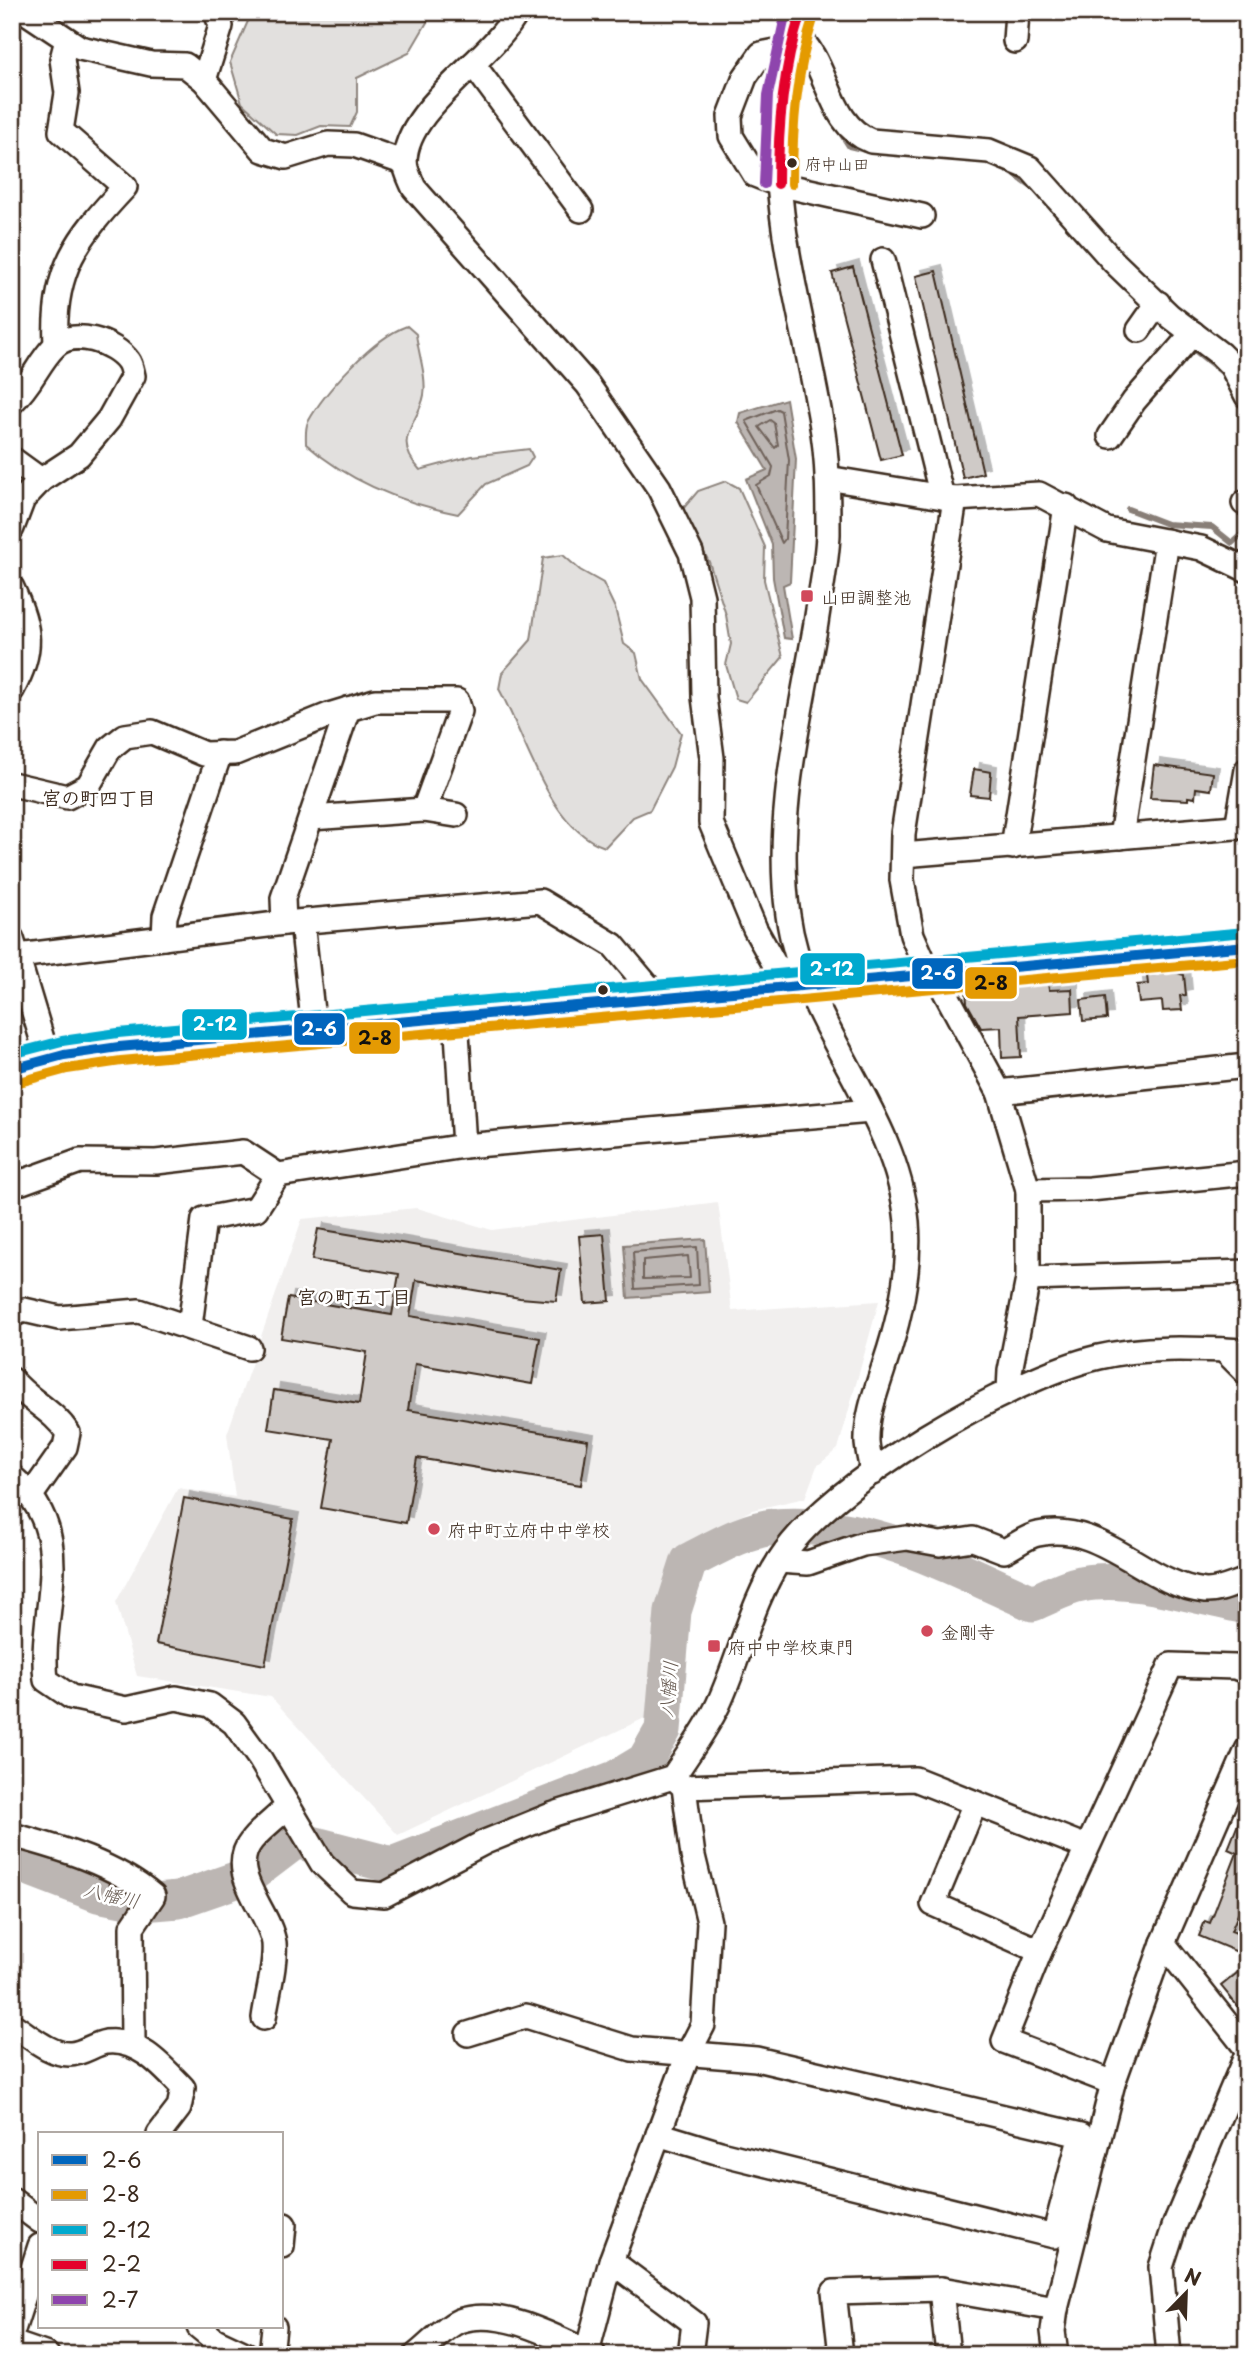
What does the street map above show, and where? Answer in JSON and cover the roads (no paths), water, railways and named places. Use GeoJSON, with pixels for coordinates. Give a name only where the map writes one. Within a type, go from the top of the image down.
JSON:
{"type":"FeatureCollection","features":[{"type":"Feature","properties":{"kind":"main road"},"geometry":{"type":"LineString","coordinates":[[12,1069],[48,1059],[119,1047],[1247,946]]}},
{"type":"Feature","properties":{"kind":"street"},"geometry":{"type":"LineString","coordinates":[[26,12],[79,48],[139,61],[185,65],[204,79],[263,150],[286,157],[328,144],[354,145],[405,163]]}},
{"type":"Feature","properties":{"kind":"street"},"geometry":{"type":"LineString","coordinates":[[204,79],[221,26],[216,12]]}},
{"type":"Feature","properties":{"kind":"street"},"geometry":{"type":"LineString","coordinates":[[517,12],[507,33],[433,102],[412,140],[405,163],[414,188],[588,385],[659,488],[686,542],[702,597],[704,697],[712,758],[711,823],[755,929],[775,965],[806,985]]}},
{"type":"Feature","properties":{"kind":"street"},"geometry":{"type":"LineString","coordinates":[[1015,41],[1017,12]]}},
{"type":"Feature","properties":{"kind":"street"},"geometry":{"type":"LineString","coordinates":[[795,33],[776,51],[761,54],[745,77],[730,117],[731,136],[755,175],[778,184],[922,216]]}},
{"type":"Feature","properties":{"kind":"street"},"geometry":{"type":"LineString","coordinates":[[795,33],[782,94],[778,184],[783,238],[822,423],[827,478],[828,538],[786,804],[782,860],[788,918],[806,985],[871,1111],[901,1180],[908,1260],[898,1317],[871,1404],[867,1443],[872,1473]]}},
{"type":"Feature","properties":{"kind":"street"},"geometry":{"type":"LineString","coordinates":[[795,33],[814,53],[842,117],[858,136],[872,141],[989,151],[1030,168],[1115,262],[1149,315],[1231,365],[1247,396]]}},
{"type":"Feature","properties":{"kind":"street"},"geometry":{"type":"LineString","coordinates":[[56,344],[54,318],[67,259],[88,227],[125,187],[61,131],[67,93],[62,59],[67,40]]}},
{"type":"Feature","properties":{"kind":"street"},"geometry":{"type":"LineString","coordinates":[[473,64],[581,210]]}},
{"type":"Feature","properties":{"kind":"street"},"geometry":{"type":"LineString","coordinates":[[883,260],[949,498],[904,834],[902,880],[912,935],[923,960],[934,973],[999,1092],[1028,1190],[1028,1279],[1009,1390]]}},
{"type":"Feature","properties":{"kind":"street"},"geometry":{"type":"LineString","coordinates":[[12,402],[28,387],[56,344],[74,337],[105,342],[128,360],[133,376],[109,419],[79,455],[41,480],[23,499],[12,528]]}},
{"type":"Feature","properties":{"kind":"street"},"geometry":{"type":"LineString","coordinates":[[1110,436],[1134,401],[1188,339]]}},
{"type":"Feature","properties":{"kind":"street"},"geometry":{"type":"LineString","coordinates":[[12,459],[41,480]]}},
{"type":"Feature","properties":{"kind":"street"},"geometry":{"type":"LineString","coordinates":[[827,478],[949,498],[1029,494],[1051,498],[1107,530],[1201,548],[1245,566]]}},
{"type":"Feature","properties":{"kind":"street"},"geometry":{"type":"LineString","coordinates":[[1013,847],[1066,506]]}},
{"type":"Feature","properties":{"kind":"street"},"geometry":{"type":"LineString","coordinates":[[1121,837],[1167,541]]}},
{"type":"Feature","properties":{"kind":"street"},"geometry":{"type":"LineString","coordinates":[[12,588],[29,633],[24,669],[12,690]]}},
{"type":"Feature","properties":{"kind":"street"},"geometry":{"type":"LineString","coordinates":[[13,788],[67,797],[88,786],[110,748],[125,736],[152,732],[204,754],[234,753],[375,701],[457,701],[460,711],[424,810]]}},
{"type":"Feature","properties":{"kind":"street"},"geometry":{"type":"LineString","coordinates":[[314,1029],[293,923],[284,898],[348,709]]}},
{"type":"Feature","properties":{"kind":"street"},"geometry":{"type":"LineString","coordinates":[[164,938],[165,916],[220,753]]}},
{"type":"Feature","properties":{"kind":"street"},"geometry":{"type":"LineString","coordinates":[[903,855],[1242,826],[1247,770]]}},
{"type":"Feature","properties":{"kind":"street"},"geometry":{"type":"LineString","coordinates":[[310,818],[424,810],[456,815]]}},
{"type":"Feature","properties":{"kind":"street"},"geometry":{"type":"LineString","coordinates":[[48,1059],[15,948],[164,938],[293,923],[540,901],[613,945],[657,997]]}},
{"type":"Feature","properties":{"kind":"street"},"geometry":{"type":"LineString","coordinates":[[456,1016],[464,1146]]}},
{"type":"Feature","properties":{"kind":"street"},"geometry":{"type":"LineString","coordinates":[[999,1092],[1247,1066]]}},
{"type":"Feature","properties":{"kind":"street"},"geometry":{"type":"LineString","coordinates":[[12,1176],[22,1182],[80,1161],[156,1162],[243,1152],[278,1175],[464,1146],[871,1111]]}},
{"type":"Feature","properties":{"kind":"street"},"geometry":{"type":"LineString","coordinates":[[1028,1190],[1090,1189],[1247,1173]]}},
{"type":"Feature","properties":{"kind":"street"},"geometry":{"type":"LineString","coordinates":[[190,1326],[204,1219],[257,1209],[278,1175]]}},
{"type":"Feature","properties":{"kind":"street"},"geometry":{"type":"LineString","coordinates":[[1028,1279],[1247,1272]]}},
{"type":"Feature","properties":{"kind":"street"},"geometry":{"type":"LineString","coordinates":[[12,1315],[24,1310],[59,1318],[139,1311],[249,1348]]}},
{"type":"Feature","properties":{"kind":"street"},"geometry":{"type":"LineString","coordinates":[[416,2355],[458,2322],[489,2317],[540,2330],[590,2353],[611,2261],[688,2052],[703,2025],[709,1922],[678,1782],[717,1707],[779,1561],[813,1518],[841,1493],[872,1473],[1009,1390],[1058,1369],[1122,1352],[1235,1351],[1247,1373]]}},
{"type":"Feature","properties":{"kind":"street"},"geometry":{"type":"LineString","coordinates":[[12,1380],[57,1416],[68,1433],[65,1447],[32,1494]]}},
{"type":"Feature","properties":{"kind":"street"},"geometry":{"type":"LineString","coordinates":[[12,1477],[32,1494],[51,1542],[53,1590],[43,1653],[46,1680],[71,1697],[126,1709],[176,1698],[210,1705],[234,1723],[260,1759],[322,1863],[352,1892],[384,1895],[485,1842],[554,1814],[678,1782],[915,1779],[1086,1847]]}},
{"type":"Feature","properties":{"kind":"street"},"geometry":{"type":"LineString","coordinates":[[779,1561],[808,1563],[863,1544],[907,1538],[940,1544],[973,1539],[1004,1551],[1035,1534],[1061,1531],[1088,1536],[1181,1587],[1208,1591],[1247,1580]]}},
{"type":"Feature","properties":{"kind":"street"},"geometry":{"type":"LineString","coordinates":[[1113,2083],[1004,2041],[1086,1847],[1171,1665],[1235,1667],[1247,1672]]}},
{"type":"Feature","properties":{"kind":"street"},"geometry":{"type":"LineString","coordinates":[[1056,2355],[1052,2331],[1056,2309],[1113,2083],[1163,1943],[1247,1751]]}},
{"type":"Feature","properties":{"kind":"street"},"geometry":{"type":"LineString","coordinates":[[975,1803],[933,1904],[1040,1951]]}},
{"type":"Feature","properties":{"kind":"street"},"geometry":{"type":"LineString","coordinates":[[264,2018],[274,1945],[266,1915],[249,1888],[242,1864],[250,1842],[287,1807]]}},
{"type":"Feature","properties":{"kind":"street"},"geometry":{"type":"LineString","coordinates":[[12,1835],[131,1878],[153,1896],[132,1927],[133,2045]]}},
{"type":"Feature","properties":{"kind":"street"},"geometry":{"type":"LineString","coordinates":[[1163,1943],[1247,2051],[1175,2224],[1161,2267],[1168,2355]]}},
{"type":"Feature","properties":{"kind":"street"},"geometry":{"type":"LineString","coordinates":[[468,2034],[526,2016],[582,2031],[632,2049],[756,2059],[1081,2135],[1054,2236],[720,2153],[658,2134]]}},
{"type":"Feature","properties":{"kind":"street"},"geometry":{"type":"LineString","coordinates":[[12,2025],[50,2049],[71,2054],[107,2042],[133,2045],[164,2068],[183,2088],[179,2108],[161,2132]]}},
{"type":"Feature","properties":{"kind":"street"},"geometry":{"type":"LineString","coordinates":[[12,2200],[38,2220]]}},
{"type":"Feature","properties":{"kind":"street"},"geometry":{"type":"LineString","coordinates":[[12,2333],[16,2307],[38,2251]]}},
{"type":"Feature","properties":{"kind":"street"},"geometry":{"type":"LineString","coordinates":[[611,2261],[694,2322],[690,2355]]}},
{"type":"Feature","properties":{"kind":"street"},"geometry":{"type":"LineString","coordinates":[[841,2355],[834,2292],[941,2289],[1056,2309]]}},
{"type":"Feature","properties":{"kind":"street"},"geometry":{"type":"LineString","coordinates":[[941,2289],[948,2355]]}},
{"type":"Feature","properties":{"kind":"street"},"geometry":{"type":"LineString","coordinates":[[200,2328],[215,2340],[247,2355]]}},
{"type":"Feature","properties":{"kind":"street"},"geometry":{"type":"LineString","coordinates":[[271,2355],[274,2328]]}},
{"type":"Feature","properties":{"kind":"street"},"geometry":{"type":"LineString","coordinates":[[12,2343],[47,2355]]}},
{"type":"Feature","properties":{"kind":"water"},"geometry":{"type":"Polygon","coordinates":[[[786,399],[796,459],[790,582],[783,585],[792,639],[784,638],[773,578],[772,545],[746,479],[767,470],[738,422],[740,413],[786,399]]]}},
{"type":"Feature","properties":{"kind":"water"},"geometry":{"type":"Polygon","coordinates":[[[705,1239],[709,1292],[628,1298],[624,1245],[705,1239]]]}},
{"type":"Feature","properties":{"kind":"waterway"},"geometry":{"type":"LineString","coordinates":[[782,12],[790,29]]}},
{"type":"Feature","properties":{"kind":"waterway"},"geometry":{"type":"LineString","coordinates":[[833,121],[849,146],[874,152]]}},
{"type":"Feature","properties":{"kind":"waterway"},"geometry":{"type":"LineString","coordinates":[[1011,172],[1033,188]]}},
{"type":"Feature","properties":{"kind":"waterway"},"geometry":{"type":"LineString","coordinates":[[1188,345],[1223,373]]}},
{"type":"Feature","properties":{"kind":"waterway"},"geometry":{"type":"LineString","coordinates":[[1240,400],[1247,414]]}},
{"type":"Feature","properties":{"kind":"waterway"},"geometry":{"type":"LineString","coordinates":[[1128,509],[1167,524],[1212,527],[1232,543],[1241,535]]}},
{"type":"Feature","properties":{"kind":"waterway","name":"八幡川"},"geometry":{"type":"LineString","coordinates":[[12,1861],[98,1894],[143,1903],[178,1900],[250,1875],[296,1840],[392,1865],[615,1779],[645,1761],[663,1730],[673,1611],[689,1561],[730,1540],[763,1529],[809,1526],[875,1538],[908,1548],[1033,1603],[1079,1584],[1113,1582],[1152,1585],[1247,1606]]}},
{"type":"Feature","properties":{"kind":"place","name":"府中山田"},"geometry":{"type":"Point","coordinates":[792,163]}},
{"type":"Feature","properties":{"kind":"place","name":"山田調整池"},"geometry":{"type":"Point","coordinates":[807,596]}},
{"type":"Feature","properties":{"kind":"place","name":"府中町立府中中学校"},"geometry":{"type":"Point","coordinates":[434,1529]}},
{"type":"Feature","properties":{"kind":"place","name":"金剛寺"},"geometry":{"type":"Point","coordinates":[927,1631]}},
{"type":"Feature","properties":{"kind":"place","name":"府中中学校東門"},"geometry":{"type":"Point","coordinates":[714,1646]}},
{"type":"Feature","properties":{"kind":"district","name":"宮の町四丁目"},"geometry":{"type":"Point","coordinates":[99,797]}},
{"type":"Feature","properties":{"kind":"district","name":"宮の町五丁目"},"geometry":{"type":"Point","coordinates":[354,1296]}}]}
